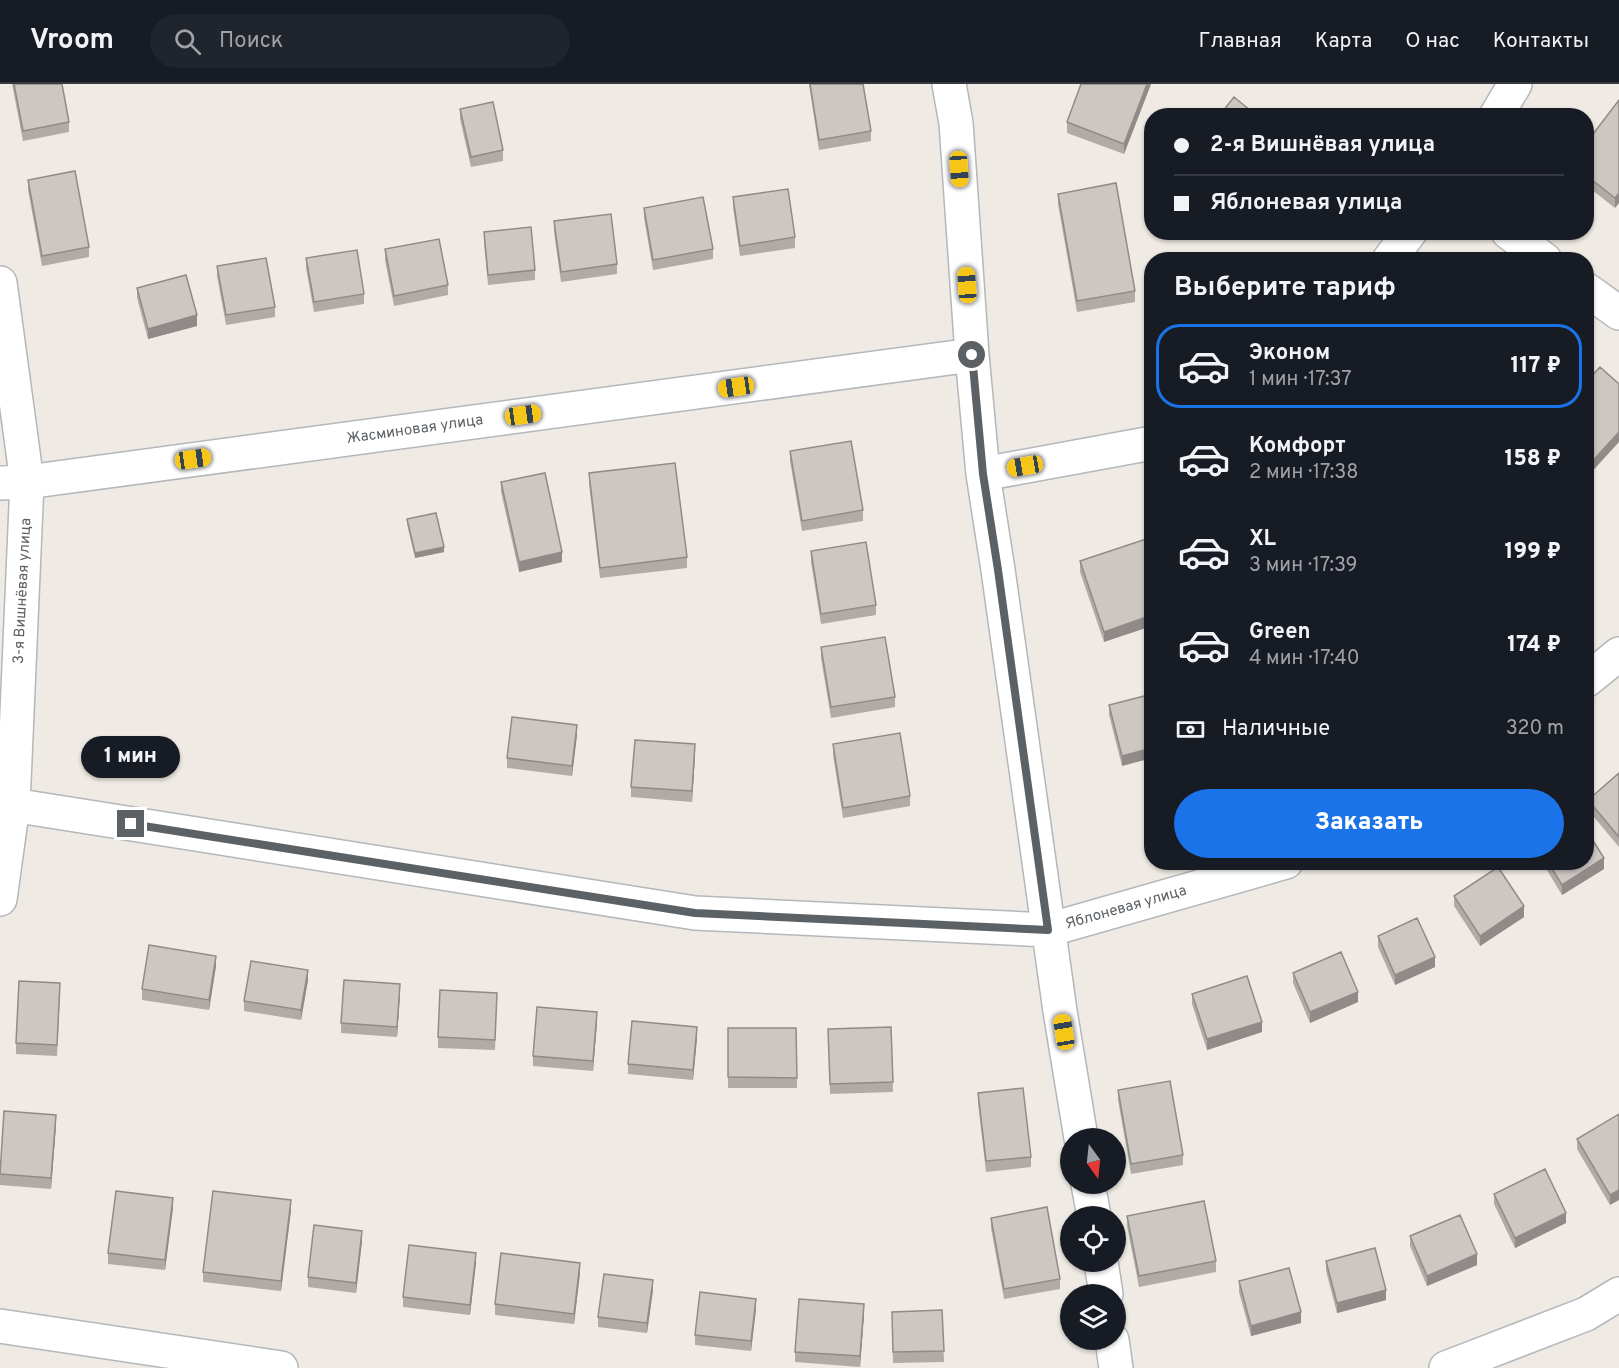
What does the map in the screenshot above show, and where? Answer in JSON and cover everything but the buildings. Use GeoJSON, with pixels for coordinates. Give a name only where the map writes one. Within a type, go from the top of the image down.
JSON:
{"type":"FeatureCollection","features":[{"type":"Feature","properties":{"kind":"street"},"geometry":{"type":"LineString","coordinates":[[950,84],[956,123],[972,355],[983,474],[1048,930],[1079,1128]]}},
{"type":"Feature","properties":{"kind":"street"},"geometry":{"type":"LineString","coordinates":[[956,123],[972,84]]}},
{"type":"Feature","properties":{"kind":"street"},"geometry":{"type":"LineString","coordinates":[[1501,108],[1515,84]]}},
{"type":"Feature","properties":{"kind":"street"},"geometry":{"type":"LineString","coordinates":[[1519,240],[1534,252]]}},
{"type":"Feature","properties":{"kind":"street","name":"3-я Вишнёвая улица"},"geometry":{"type":"LineString","coordinates":[[0,283],[14,482],[7,804],[0,899]]}},
{"type":"Feature","properties":{"kind":"street"},"geometry":{"type":"LineString","coordinates":[[1594,295],[1619,313]]}},
{"type":"Feature","properties":{"kind":"street","name":"Жасминовая улица"},"geometry":{"type":"LineString","coordinates":[[14,482],[972,355]]}},
{"type":"Feature","properties":{"kind":"street"},"geometry":{"type":"LineString","coordinates":[[983,474],[1144,444]]}},
{"type":"Feature","properties":{"kind":"street"},"geometry":{"type":"LineString","coordinates":[[1594,675],[1619,654]]}},
{"type":"Feature","properties":{"kind":"street","name":"Яблоневая улица"},"geometry":{"type":"LineString","coordinates":[[7,804],[695,913],[1048,930],[1258,870]]}},
{"type":"Feature","properties":{"kind":"street"},"geometry":{"type":"LineString","coordinates":[[1446,1368],[1586,1314],[1619,1294]]}},
{"type":"Feature","properties":{"kind":"street"},"geometry":{"type":"LineString","coordinates":[[0,1326],[280,1368]]}},
{"type":"Feature","properties":{"kind":"street"},"geometry":{"type":"LineString","coordinates":[[1113,1350],[1116,1368]]}},
{"type":"Feature","properties":{"kind":"route"},"geometry":{"type":"LineString","coordinates":[[131,824],[695,913],[1048,930],[983,474],[972,355]]}}]}
